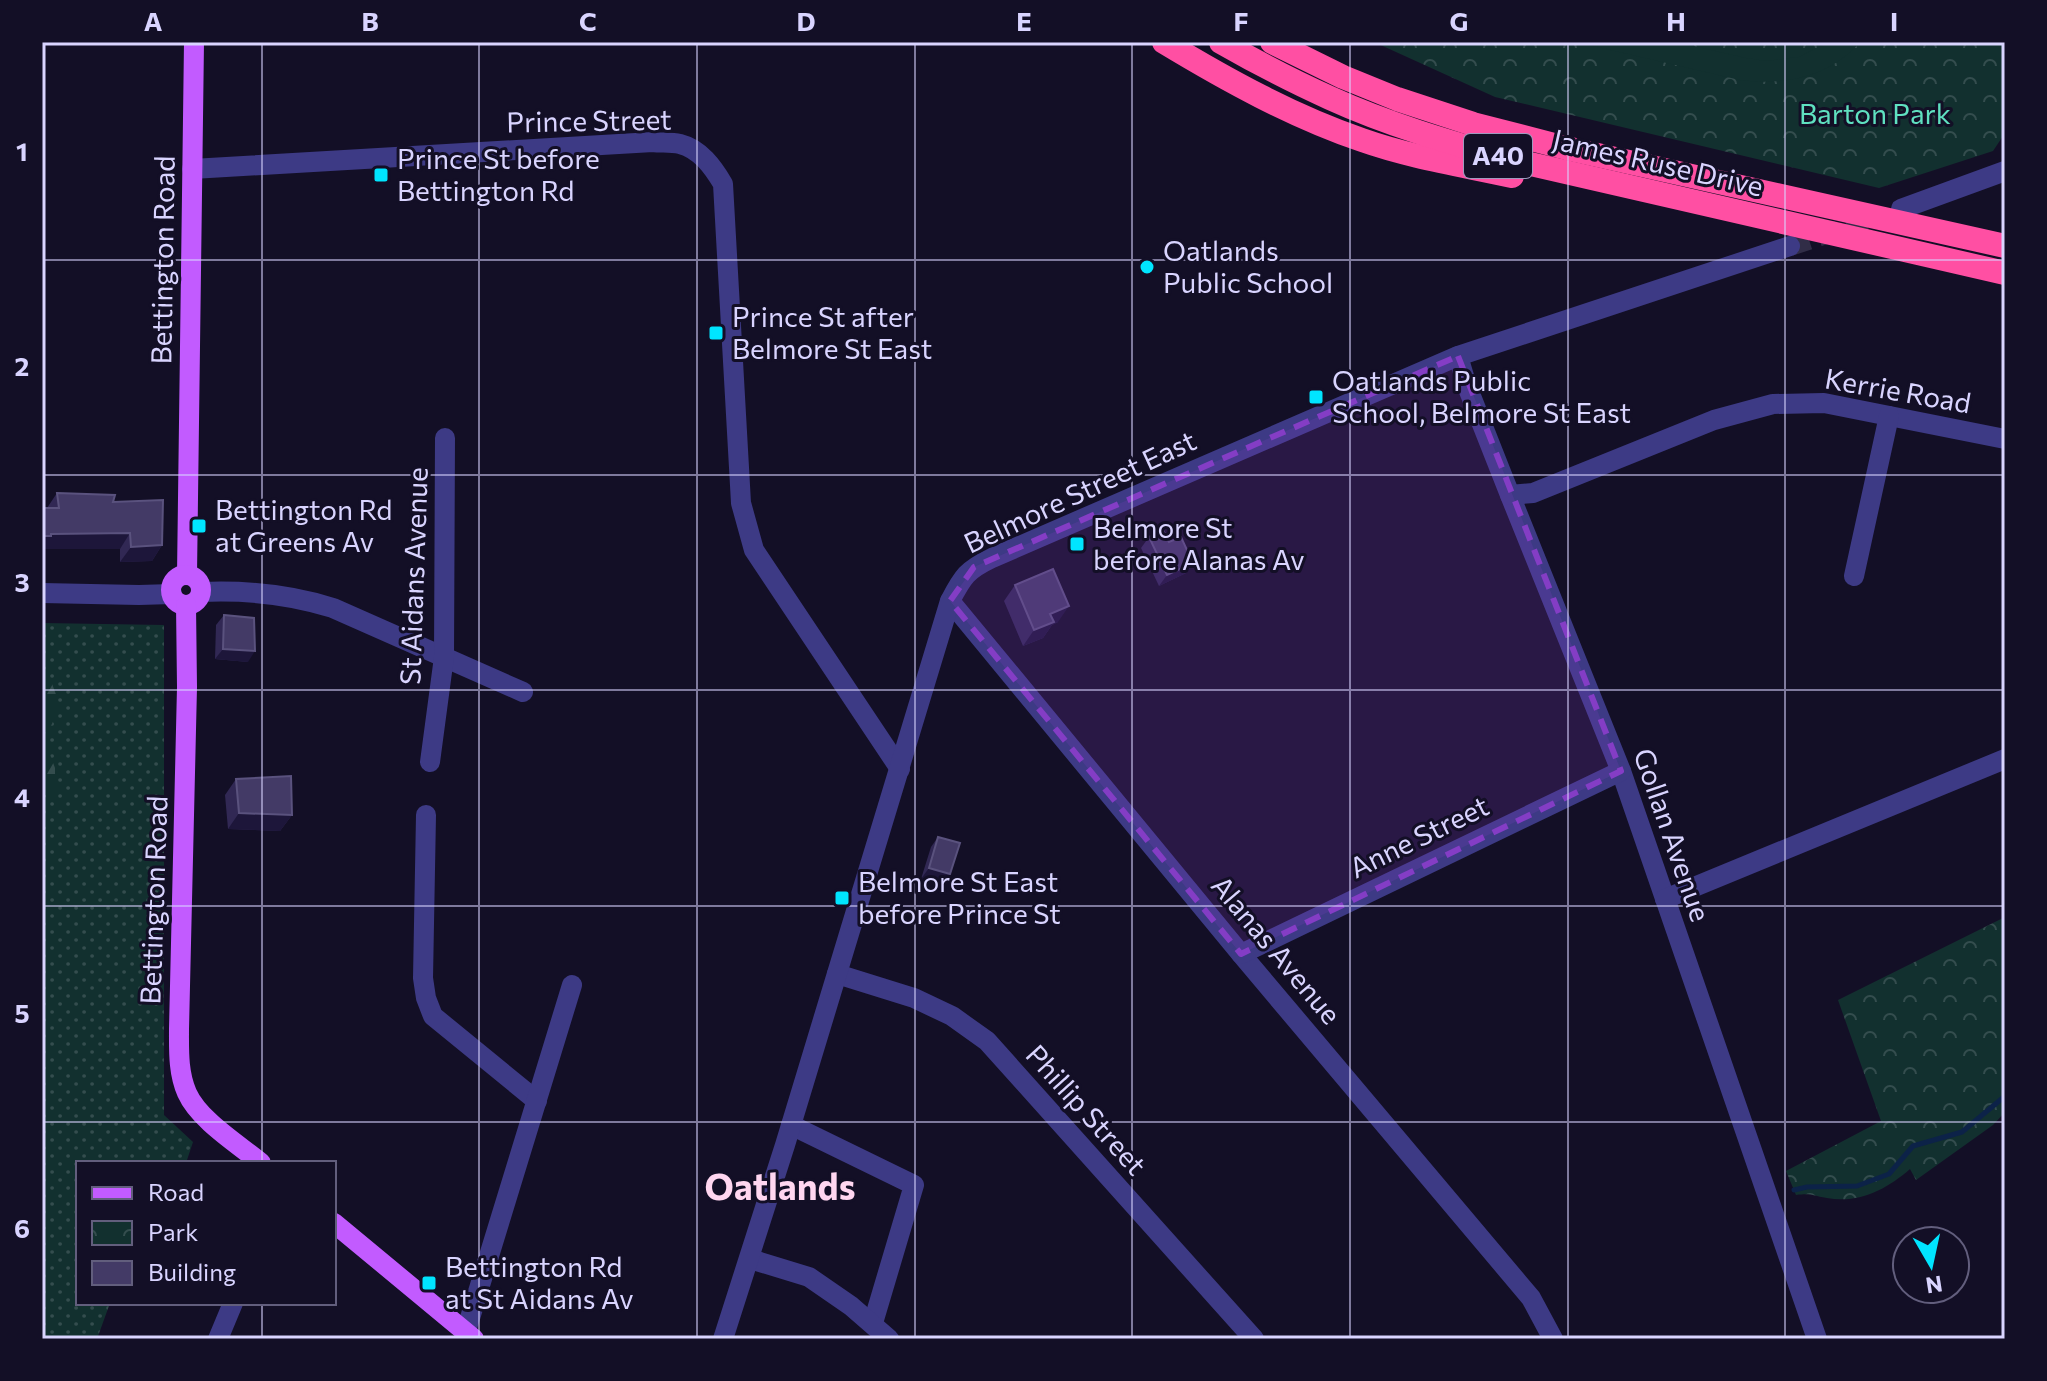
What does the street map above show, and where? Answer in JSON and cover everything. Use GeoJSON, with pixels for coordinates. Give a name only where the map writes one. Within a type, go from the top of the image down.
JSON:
{"type":"FeatureCollection","features":[{"type":"Feature","properties":{"kind":"highway"},"geometry":{"type":"LineString","coordinates":[[1164,42],[1255,94],[1304,118],[1364,141],[1681,213],[1730,210]]}},
{"type":"Feature","properties":{"kind":"highway","name":"James Ruse Drive"},"geometry":{"type":"LineString","coordinates":[[1221,42],[1332,99],[1447,142],[1730,210],[1790,235],[1862,240],[2005,273]]}},
{"type":"Feature","properties":{"kind":"highway","name":"James Ruse Drive"},"geometry":{"type":"LineString","coordinates":[[1272,42],[1343,77],[1473,124],[1835,208],[1905,216],[2005,246]]}},
{"type":"Feature","properties":{"kind":"highway"},"geometry":{"type":"LineString","coordinates":[[1304,42],[1473,124]]}},
{"type":"Feature","properties":{"kind":"main road","name":"Bettington Road"},"geometry":{"type":"LineString","coordinates":[[194,42],[187,575],[198,580],[186,597],[187,702],[179,1029],[181,1075],[187,1093],[207,1119],[259,1161]]}},
{"type":"Feature","properties":{"kind":"main road"},"geometry":{"type":"LineString","coordinates":[[336,1225],[470,1335]]}},
{"type":"Feature","properties":{"kind":"street","name":"Prince Street"},"geometry":{"type":"LineString","coordinates":[[192,169],[653,142],[680,144],[698,153],[712,166],[723,184],[741,503],[746,527],[754,550],[900,769]]}},
{"type":"Feature","properties":{"kind":"street"},"geometry":{"type":"LineString","coordinates":[[1905,216],[2003,172]]}},
{"type":"Feature","properties":{"kind":"street","name":"Belmore Street East"},"geometry":{"type":"LineString","coordinates":[[723,1339],[950,601],[961,580],[974,567],[1458,356],[1790,235]]}},
{"type":"Feature","properties":{"kind":"street","name":"Gollan Avenue"},"geometry":{"type":"LineString","coordinates":[[1458,356],[1467,386],[1621,771],[1817,1339]]}},
{"type":"Feature","properties":{"kind":"street","name":"Kerrie Road"},"geometry":{"type":"LineString","coordinates":[[1510,495],[1533,493],[1714,420],[1773,404],[1824,403],[2005,439]]}},
{"type":"Feature","properties":{"kind":"street"},"geometry":{"type":"LineString","coordinates":[[1854,576],[1889,416]]}},
{"type":"Feature","properties":{"kind":"street","name":"St Aidans Avenue"},"geometry":{"type":"LineString","coordinates":[[430,762],[444,657],[445,438]]}},
{"type":"Feature","properties":{"kind":"street"},"geometry":{"type":"LineString","coordinates":[[42,593],[186,597],[263,592],[308,600],[333,608],[523,692]]}},
{"type":"Feature","properties":{"kind":"street","name":"Alanas Avenue"},"geometry":{"type":"LineString","coordinates":[[950,601],[1241,954],[1531,1298],[1553,1339]]}},
{"type":"Feature","properties":{"kind":"street"},"geometry":{"type":"LineString","coordinates":[[1665,899],[2005,759]]}},
{"type":"Feature","properties":{"kind":"street","name":"Anne Street"},"geometry":{"type":"LineString","coordinates":[[1241,954],[1621,771]]}},
{"type":"Feature","properties":{"kind":"street"},"geometry":{"type":"LineString","coordinates":[[426,815],[423,978],[426,998],[433,1016],[537,1101]]}},
{"type":"Feature","properties":{"kind":"street","name":"Phillip Street"},"geometry":{"type":"LineString","coordinates":[[837,974],[914,998],[952,1016],[987,1041],[1254,1339]]}},
{"type":"Feature","properties":{"kind":"street"},"geometry":{"type":"LineString","coordinates":[[470,1335],[572,985]]}},
{"type":"Feature","properties":{"kind":"street"},"geometry":{"type":"LineString","coordinates":[[791,1125],[914,1185],[873,1323]]}},
{"type":"Feature","properties":{"kind":"street"},"geometry":{"type":"LineString","coordinates":[[750,1259],[809,1277],[873,1323],[889,1339]]}},
{"type":"Feature","properties":{"kind":"street"},"geometry":{"type":"LineString","coordinates":[[218,1339],[232,1305]]}},
{"type":"Feature","properties":{"kind":"highlighted area"},"geometry":{"type":"Polygon","coordinates":[[[1458,356],[1621,771],[1241,954],[950,601],[974,567],[1458,356]]]}},
{"type":"Feature","properties":{"kind":"green space","name":"Barton Park"},"geometry":{"type":"Polygon","coordinates":[[[1374,42],[2005,42],[2005,133],[1993,151],[1879,188],[1495,97],[1374,42]]]}},
{"type":"Feature","properties":{"kind":"green space"},"geometry":{"type":"Polygon","coordinates":[[[1576,42],[1676,42],[1765,61],[1799,57],[1828,42],[1860,42],[1835,64],[1820,71],[1789,80],[1757,82],[1576,42]]]}},
{"type":"Feature","properties":{"kind":"green space"},"geometry":{"type":"Polygon","coordinates":[[[42,623],[164,625],[164,1115],[193,1142],[187,1161],[76,1161],[76,1305],[109,1305],[97,1339],[42,1339],[42,623]]]}},
{"type":"Feature","properties":{"kind":"green space"},"geometry":{"type":"Polygon","coordinates":[[[42,677],[51,681],[58,700],[52,724],[42,737],[42,677]]]}},
{"type":"Feature","properties":{"kind":"green space"},"geometry":{"type":"Polygon","coordinates":[[[42,744],[46,744],[55,768],[55,790],[42,797],[42,744]]]}},
{"type":"Feature","properties":{"kind":"green space"},"geometry":{"type":"Polygon","coordinates":[[[2005,917],[2005,1112],[1993,1125],[1916,1180],[1910,1169],[1882,1189],[1861,1197],[1839,1199],[1796,1195],[1786,1171],[1881,1121],[1838,1000],[2005,917]]]}},
{"type":"Feature","properties":{"kind":"building"},"geometry":{"type":"Polygon","coordinates":[[[57,493],[115,495],[113,502],[163,500],[162,545],[131,547],[130,533],[42,536],[42,508],[59,508],[57,493]]]}},
{"type":"Feature","properties":{"kind":"building"},"geometry":{"type":"Polygon","coordinates":[[[1163,530],[1169,542],[1181,537],[1193,563],[1167,575],[1149,537],[1163,530]]]}},
{"type":"Feature","properties":{"kind":"building"},"geometry":{"type":"Polygon","coordinates":[[[1053,569],[1069,606],[1050,614],[1054,622],[1034,630],[1015,585],[1053,569]]]}},
{"type":"Feature","properties":{"kind":"building"},"geometry":{"type":"Polygon","coordinates":[[[224,615],[254,618],[255,651],[223,649],[224,615]]]}},
{"type":"Feature","properties":{"kind":"building"},"geometry":{"type":"Polygon","coordinates":[[[291,776],[292,815],[239,813],[236,779],[291,776]]]}},
{"type":"Feature","properties":{"kind":"building"},"geometry":{"type":"Polygon","coordinates":[[[938,837],[960,843],[950,874],[929,868],[938,837]]]}},
{"type":"Feature","properties":{"kind":"waterway"},"geometry":{"type":"LineString","coordinates":[[1794,1190],[1857,1186],[1889,1174],[1913,1146],[1962,1132],[2005,1096]]}},
{"type":"Feature","properties":{"kind":"tunnel"},"geometry":{"type":"LineString","coordinates":[[1790,246],[1878,217]]}},
{"type":"Feature","properties":{"kind":"place","name":"Prince St before Bettington Rd"},"geometry":{"type":"Point","coordinates":[381,175]}},
{"type":"Feature","properties":{"kind":"place","name":"Oatlands Public School"},"geometry":{"type":"Point","coordinates":[1147,267]}},
{"type":"Feature","properties":{"kind":"place","name":"Prince St after Belmore St East"},"geometry":{"type":"Point","coordinates":[716,333]}},
{"type":"Feature","properties":{"kind":"place","name":"Oatlands Public School, Belmore St East"},"geometry":{"type":"Point","coordinates":[1316,397]}},
{"type":"Feature","properties":{"kind":"place","name":"Bettington Rd at Greens Av"},"geometry":{"type":"Point","coordinates":[199,526]}},
{"type":"Feature","properties":{"kind":"place","name":"Belmore St before Alanas Av"},"geometry":{"type":"Point","coordinates":[1077,544]}},
{"type":"Feature","properties":{"kind":"place","name":"Belmore St East before Prince St"},"geometry":{"type":"Point","coordinates":[842,898]}},
{"type":"Feature","properties":{"kind":"place","name":"Bettington Rd at St Aidans Av"},"geometry":{"type":"Point","coordinates":[429,1283]}},
{"type":"Feature","properties":{"kind":"district","name":"Oatlands"},"geometry":{"type":"Point","coordinates":[780,1187]}}]}
